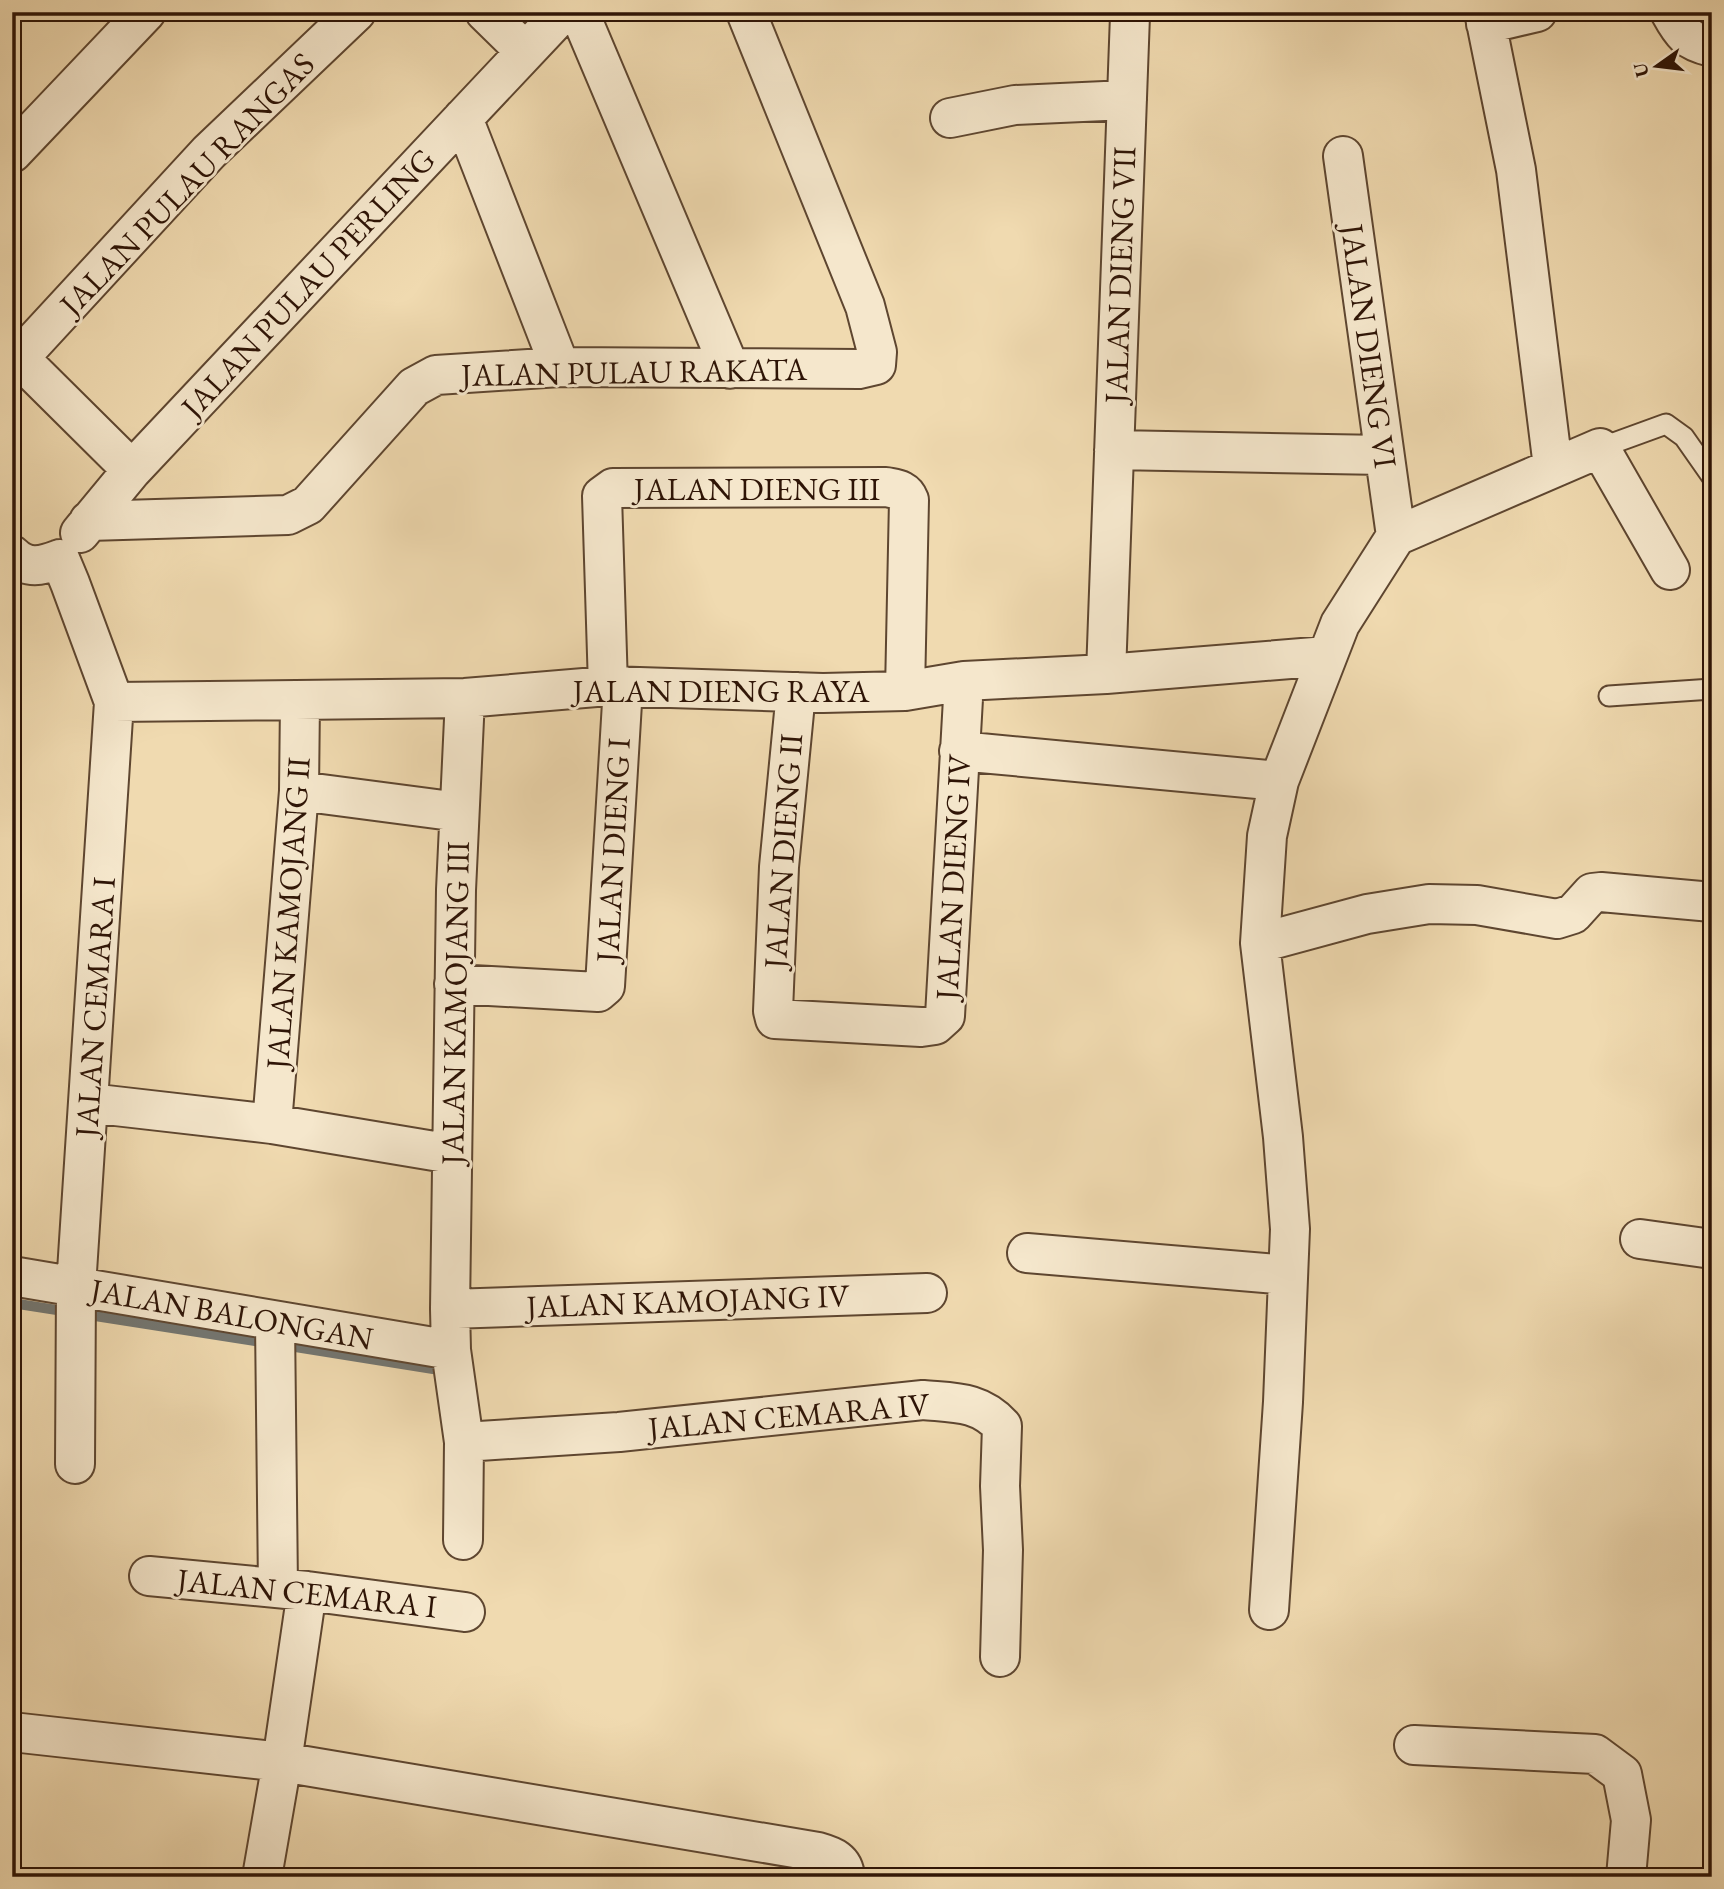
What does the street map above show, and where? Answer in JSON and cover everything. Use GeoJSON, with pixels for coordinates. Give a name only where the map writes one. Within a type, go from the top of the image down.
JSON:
{"type":"FeatureCollection","features":[{"type":"Feature","properties":{"kind":"street"},"geometry":{"type":"LineString","coordinates":[[12,153],[146,12]]}},
{"type":"Feature","properties":{"kind":"street","name":"JALAN PULAU RANGAS"},"geometry":{"type":"LineString","coordinates":[[16,354],[209,152],[356,12]]}},
{"type":"Feature","properties":{"kind":"street"},"geometry":{"type":"LineString","coordinates":[[485,12],[525,51]]}},
{"type":"Feature","properties":{"kind":"street","name":"JALAN PULAU PERLING"},"geometry":{"type":"LineString","coordinates":[[60,559],[132,470],[563,12]]}},
{"type":"Feature","properties":{"kind":"street"},"geometry":{"type":"LineString","coordinates":[[579,12],[730,369]]}},
{"type":"Feature","properties":{"kind":"street","name":"JALAN PULAU RAKATA"},"geometry":{"type":"LineString","coordinates":[[89,521],[288,515],[307,505],[414,387],[436,375],[560,367],[859,369],[876,365],[877,352],[865,306],[746,12]]}},
{"type":"Feature","properties":{"kind":"street","name":"JALAN DIENG VII"},"geometry":{"type":"LineString","coordinates":[[1106,674],[1132,12]]}},
{"type":"Feature","properties":{"kind":"street"},"geometry":{"type":"LineString","coordinates":[[1536,12],[1485,18],[1516,170],[1553,467]]}},
{"type":"Feature","properties":{"kind":"street"},"geometry":{"type":"LineString","coordinates":[[1670,12],[1680,30],[1692,42],[1712,47]]}},
{"type":"Feature","properties":{"kind":"street"},"geometry":{"type":"LineString","coordinates":[[950,118],[1015,105],[1127,100]]}},
{"type":"Feature","properties":{"kind":"street"},"geometry":{"type":"LineString","coordinates":[[463,118],[560,367]]}},
{"type":"Feature","properties":{"kind":"street","name":"JALAN DIENG VI"},"geometry":{"type":"LineString","coordinates":[[1343,156],[1396,536]]}},
{"type":"Feature","properties":{"kind":"street"},"geometry":{"type":"LineString","coordinates":[[16,354],[132,470]]}},
{"type":"Feature","properties":{"kind":"street"},"geometry":{"type":"LineString","coordinates":[[1269,1610],[1283,1402],[1289,1199],[1260,943],[1267,836],[1279,781],[1327,656],[1340,624],[1396,536],[1600,448],[1670,570]]}},
{"type":"Feature","properties":{"kind":"street","name":"JALAN DIENG VII"},"geometry":{"type":"LineString","coordinates":[[1114,450],[1384,455]]}},
{"type":"Feature","properties":{"kind":"street","name":"JALAN DIENG III"},"geometry":{"type":"LineString","coordinates":[[615,686],[602,496],[613,488],[886,487],[902,491],[907,494],[909,500],[905,691]]}},
{"type":"Feature","properties":{"kind":"street"},"geometry":{"type":"LineString","coordinates":[[12,555],[20,564],[40,566],[60,559]]}},
{"type":"Feature","properties":{"kind":"street","name":"JALAN CEMARA I"},"geometry":{"type":"LineString","coordinates":[[60,559],[114,702],[76,1304],[75,1464]]}},
{"type":"Feature","properties":{"kind":"street","name":"JALAN DIENG RAYA"},"geometry":{"type":"LineString","coordinates":[[114,702],[465,698],[615,686],[796,692],[905,691],[964,681],[1106,674],[1327,656]]}},
{"type":"Feature","properties":{"kind":"street","name":"JALAN DIENG IV"},"geometry":{"type":"LineString","coordinates":[[773,1011],[775,1019],[783,1021],[921,1027],[935,1024],[945,1016],[964,681]]}},
{"type":"Feature","properties":{"kind":"street","name":"JALAN DIENG I"},"geometry":{"type":"LineString","coordinates":[[454,984],[598,992],[605,986],[615,686]]}},
{"type":"Feature","properties":{"kind":"street","name":"JALAN DIENG II"},"geometry":{"type":"LineString","coordinates":[[773,1011],[779,867],[796,692]]}},
{"type":"Feature","properties":{"kind":"street","name":"JALAN KAMOJANG III"},"geometry":{"type":"LineString","coordinates":[[463,1540],[464,1442],[451,1350],[450,1309],[454,984],[465,698]]}},
{"type":"Feature","properties":{"kind":"street","name":"JALAN KAMOJANG II"},"geometry":{"type":"LineString","coordinates":[[272,1124],[299,791],[300,701]]}},
{"type":"Feature","properties":{"kind":"street"},"geometry":{"type":"LineString","coordinates":[[959,751],[1279,781]]}},
{"type":"Feature","properties":{"kind":"street"},"geometry":{"type":"LineString","coordinates":[[299,791],[459,812]]}},
{"type":"Feature","properties":{"kind":"street"},"geometry":{"type":"LineString","coordinates":[[1260,943],[1367,914],[1429,904],[1478,905],[1557,919],[1573,914],[1592,893],[1601,892],[1712,902]]}},
{"type":"Feature","properties":{"kind":"street"},"geometry":{"type":"LineString","coordinates":[[89,1103],[272,1124],[452,1154]]}},
{"type":"Feature","properties":{"kind":"street"},"geometry":{"type":"LineString","coordinates":[[1640,1239],[1712,1249]]}},
{"type":"Feature","properties":{"kind":"street"},"geometry":{"type":"LineString","coordinates":[[1027,1253],[1288,1275]]}},
{"type":"Feature","properties":{"kind":"street","name":"JALAN BALONGAN"},"geometry":{"type":"LineString","coordinates":[[12,1276],[76,1304],[275,1337],[451,1350]]}},
{"type":"Feature","properties":{"kind":"street","name":"JALAN KAMOJANG IV"},"geometry":{"type":"LineString","coordinates":[[450,1309],[927,1293]]}},
{"type":"Feature","properties":{"kind":"street"},"geometry":{"type":"LineString","coordinates":[[262,1877],[282,1762],[293,1589],[275,1337]]}},
{"type":"Feature","properties":{"kind":"street","name":"JALAN CEMARA IV"},"geometry":{"type":"LineString","coordinates":[[464,1442],[619,1433],[923,1400],[971,1404],[991,1414],[1002,1426],[1000,1657]]}},
{"type":"Feature","properties":{"kind":"street","name":"JALAN CEMARA I"},"geometry":{"type":"LineString","coordinates":[[149,1576],[293,1589],[465,1612]]}},
{"type":"Feature","properties":{"kind":"street"},"geometry":{"type":"LineString","coordinates":[[12,1732],[282,1762],[839,1866]]}},
{"type":"Feature","properties":{"kind":"street"},"geometry":{"type":"LineString","coordinates":[[1415,1745],[1595,1754],[1622,1774],[1631,1820],[1626,1877]]}},
{"type":"Feature","properties":{"kind":"lane"},"geometry":{"type":"LineString","coordinates":[[1600,448],[1666,424],[1684,436],[1712,478]]}},
{"type":"Feature","properties":{"kind":"lane"},"geometry":{"type":"LineString","coordinates":[[1609,696],[1712,689]]}},
{"type":"Feature","properties":{"kind":"waterway"},"geometry":{"type":"LineString","coordinates":[[12,1303],[267,1343]]}},
{"type":"Feature","properties":{"kind":"waterway"},"geometry":{"type":"LineString","coordinates":[[283,1345],[433,1369]]}}]}
